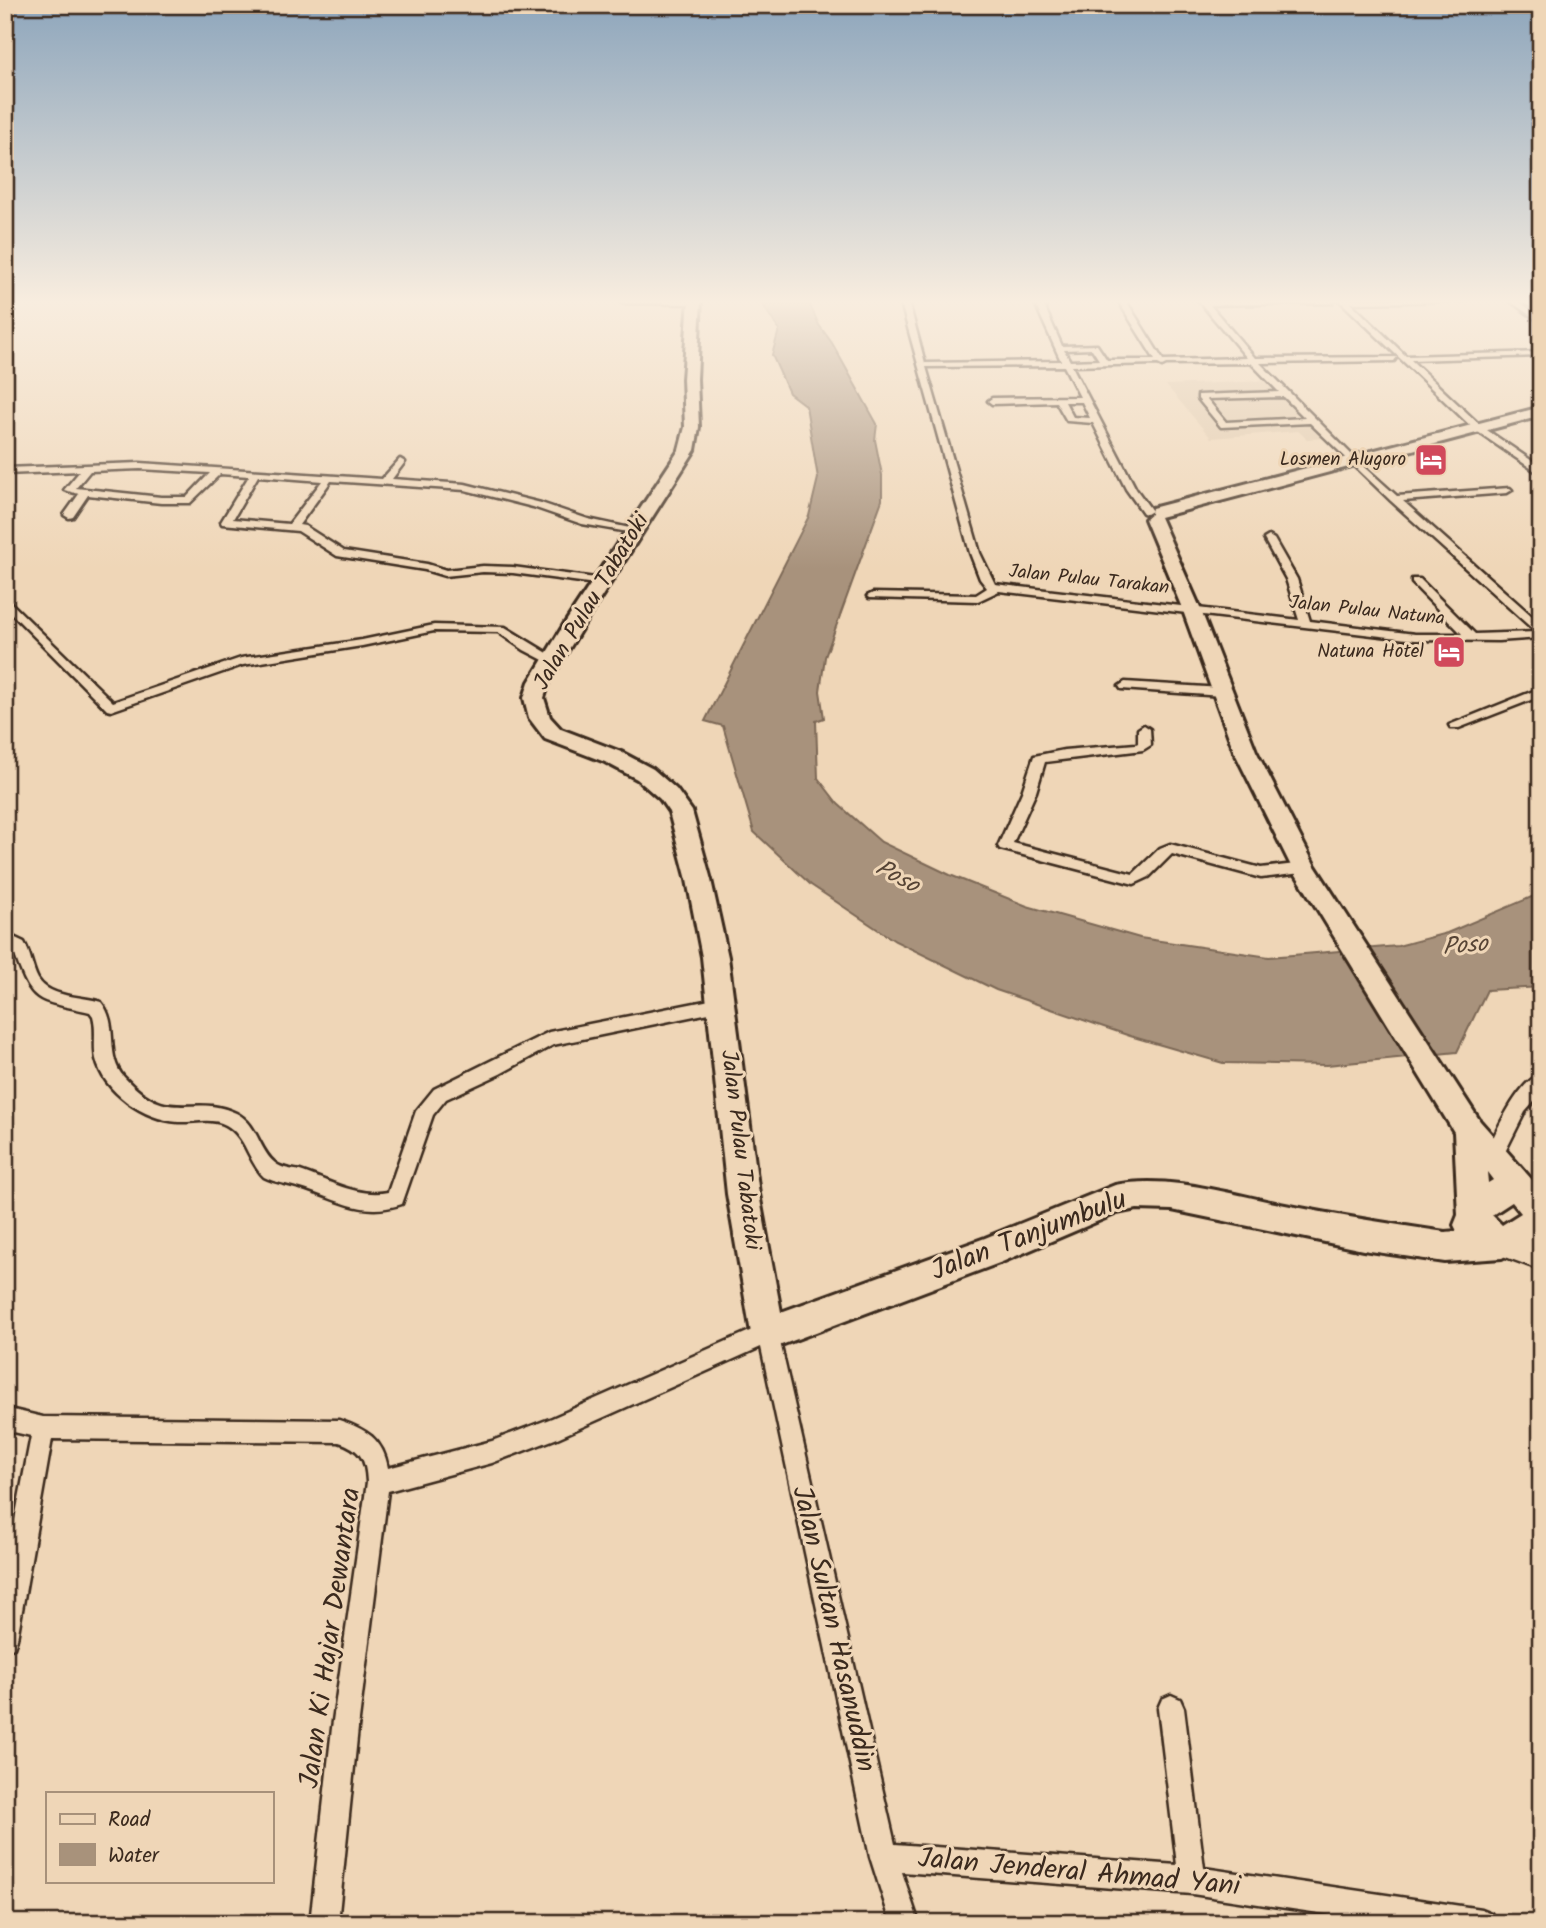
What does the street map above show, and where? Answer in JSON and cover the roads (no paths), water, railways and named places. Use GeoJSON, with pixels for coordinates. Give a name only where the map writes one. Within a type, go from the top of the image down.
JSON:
{"type":"FeatureCollection","features":[{"type":"Feature","properties":{"kind":"highway","name":"Jalan Pulau Tabatoki"},"geometry":{"type":"LineString","coordinates":[[692,389],[690,443],[539,682],[534,698],[540,718],[553,734],[613,757],[645,774],[668,794],[680,811],[707,915],[743,1194],[768,1333]]}},
{"type":"Feature","properties":{"kind":"highway"},"geometry":{"type":"LineString","coordinates":[[1514,1183],[1485,1201],[1474,1215],[1462,1247],[1502,1243],[1541,1215],[1493,1158],[1469,1130],[1307,873],[1265,795],[1153,514],[1354,462],[1466,427],[1541,411]]}},
{"type":"Feature","properties":{"kind":"highway"},"geometry":{"type":"LineString","coordinates":[[1469,1130],[1474,1215],[1485,1232],[1502,1243]]}},
{"type":"Feature","properties":{"kind":"highway","name":"Jalan Tanjumbulu"},"geometry":{"type":"LineString","coordinates":[[768,1333],[991,1251],[1093,1206],[1137,1195],[1172,1196],[1363,1235],[1424,1245],[1462,1247]]}},
{"type":"Feature","properties":{"kind":"main road"},"geometry":{"type":"LineString","coordinates":[[1502,1243],[1541,1257]]}},
{"type":"Feature","properties":{"kind":"street","name":"Jalan Pulau Tarakan"},"geometry":{"type":"LineString","coordinates":[[928,389],[986,582],[996,588],[1191,608]]}},
{"type":"Feature","properties":{"kind":"street"},"geometry":{"type":"LineString","coordinates":[[1079,389],[1131,489],[1153,514]]}},
{"type":"Feature","properties":{"kind":"street","name":"Jalan Pulau Natuna"},"geometry":{"type":"LineString","coordinates":[[1281,389],[1354,462],[1541,632]]}},
{"type":"Feature","properties":{"kind":"street"},"geometry":{"type":"LineString","coordinates":[[1424,389],[1448,414]]}},
{"type":"Feature","properties":{"kind":"street"},"geometry":{"type":"LineString","coordinates":[[1438,389],[1455,406],[1466,427],[1541,472]]}},
{"type":"Feature","properties":{"kind":"street"},"geometry":{"type":"LineString","coordinates":[[1286,394],[1201,397],[1224,425],[1312,421]]}},
{"type":"Feature","properties":{"kind":"street"},"geometry":{"type":"LineString","coordinates":[[1059,399],[1070,419],[1096,421]]}},
{"type":"Feature","properties":{"kind":"street"},"geometry":{"type":"LineString","coordinates":[[992,401],[1084,399]]}},
{"type":"Feature","properties":{"kind":"street"},"geometry":{"type":"LineString","coordinates":[[1440,405],[1455,406]]}},
{"type":"Feature","properties":{"kind":"street"},"geometry":{"type":"LineString","coordinates":[[384,483],[400,462]]}},
{"type":"Feature","properties":{"kind":"street"},"geometry":{"type":"LineString","coordinates":[[5,471],[89,466],[219,470],[327,480],[473,488],[537,505],[586,522],[634,530]]}},
{"type":"Feature","properties":{"kind":"street"},"geometry":{"type":"LineString","coordinates":[[89,466],[68,488],[85,493],[186,501],[219,470]]}},
{"type":"Feature","properties":{"kind":"street"},"geometry":{"type":"LineString","coordinates":[[255,474],[225,522],[292,527],[307,531],[341,554],[427,567],[445,573],[477,569],[513,570],[603,582]]}},
{"type":"Feature","properties":{"kind":"street"},"geometry":{"type":"LineString","coordinates":[[292,527],[327,480]]}},
{"type":"Feature","properties":{"kind":"street"},"geometry":{"type":"LineString","coordinates":[[1394,499],[1507,490]]}},
{"type":"Feature","properties":{"kind":"street"},"geometry":{"type":"LineString","coordinates":[[69,515],[85,493]]}},
{"type":"Feature","properties":{"kind":"street"},"geometry":{"type":"LineString","coordinates":[[1269,539],[1288,567],[1301,597],[1305,623]]}},
{"type":"Feature","properties":{"kind":"street"},"geometry":{"type":"LineString","coordinates":[[1416,581],[1472,638]]}},
{"type":"Feature","properties":{"kind":"street"},"geometry":{"type":"LineString","coordinates":[[873,596],[978,598],[996,588]]}},
{"type":"Feature","properties":{"kind":"street"},"geometry":{"type":"LineString","coordinates":[[5,600],[111,708],[241,662],[362,643],[433,628],[501,629],[528,648],[553,660]]}},
{"type":"Feature","properties":{"kind":"street","name":"Jalan Pulau Natuna"},"geometry":{"type":"LineString","coordinates":[[1191,608],[1405,636],[1472,638],[1541,632]]}},
{"type":"Feature","properties":{"kind":"street"},"geometry":{"type":"LineString","coordinates":[[1125,686],[1222,692]]}},
{"type":"Feature","properties":{"kind":"street"},"geometry":{"type":"LineString","coordinates":[[1455,725],[1541,692]]}},
{"type":"Feature","properties":{"kind":"street"},"geometry":{"type":"LineString","coordinates":[[1144,729],[1145,744],[1138,750],[1096,750],[1039,759],[1029,792],[1005,843],[1006,848],[1131,879],[1143,876],[1164,852],[1170,849],[1261,873],[1307,873]]}},
{"type":"Feature","properties":{"kind":"street"},"geometry":{"type":"LineString","coordinates":[[5,939],[19,946],[28,974],[39,990],[52,997],[95,1007],[99,1011],[103,1025],[105,1062],[126,1090],[150,1109],[168,1115],[225,1116],[245,1129],[262,1162],[272,1172],[299,1178],[353,1198],[376,1202],[394,1198],[422,1117],[433,1101],[450,1088],[503,1065],[549,1039],[714,1006],[720,1002]]}},
{"type":"Feature","properties":{"kind":"street"},"geometry":{"type":"LineString","coordinates":[[1493,1158],[1519,1107],[1541,1081]]}},
{"type":"Feature","properties":{"kind":"street","name":"Jalan Ki Hajar Dewantara"},"geometry":{"type":"LineString","coordinates":[[324,1923],[345,1728],[378,1482],[492,1452],[555,1428],[768,1333]]}},
{"type":"Feature","properties":{"kind":"street","name":"Jalan Sultan Hasanuddin"},"geometry":{"type":"LineString","coordinates":[[768,1333],[884,1857],[905,1923]]}},
{"type":"Feature","properties":{"kind":"street"},"geometry":{"type":"LineString","coordinates":[[5,1419],[43,1428],[339,1431],[366,1440],[373,1450],[378,1468],[378,1482]]}},
{"type":"Feature","properties":{"kind":"street"},"geometry":{"type":"LineString","coordinates":[[5,1639],[43,1428]]}},
{"type":"Feature","properties":{"kind":"street"},"geometry":{"type":"LineString","coordinates":[[1171,1708],[1192,1880]]}},
{"type":"Feature","properties":{"kind":"street","name":"Jalan Jenderal Ahmad Yani"},"geometry":{"type":"LineString","coordinates":[[884,1857],[1192,1880],[1481,1923]]}},
{"type":"Feature","properties":{"kind":"water","name":"Poso"},"geometry":{"type":"Polygon","coordinates":[[[787,389],[858,389],[877,424],[875,440],[882,475],[882,500],[825,657],[820,691],[824,718],[816,721],[818,778],[838,804],[881,842],[950,875],[1027,906],[1140,938],[1269,957],[1398,946],[1447,933],[1541,893],[1541,987],[1487,990],[1457,1052],[1327,1065],[1223,1063],[1130,1036],[996,990],[895,941],[811,885],[754,832],[723,726],[705,721],[809,516],[818,478],[806,406],[787,389]]]}},
{"type":"Feature","properties":{"kind":"place","name":"Losmen Alugoro"},"geometry":{"type":"Point","coordinates":[1431,460]}},
{"type":"Feature","properties":{"kind":"place","name":"Natuna Hotel"},"geometry":{"type":"Point","coordinates":[1449,652]}}]}
